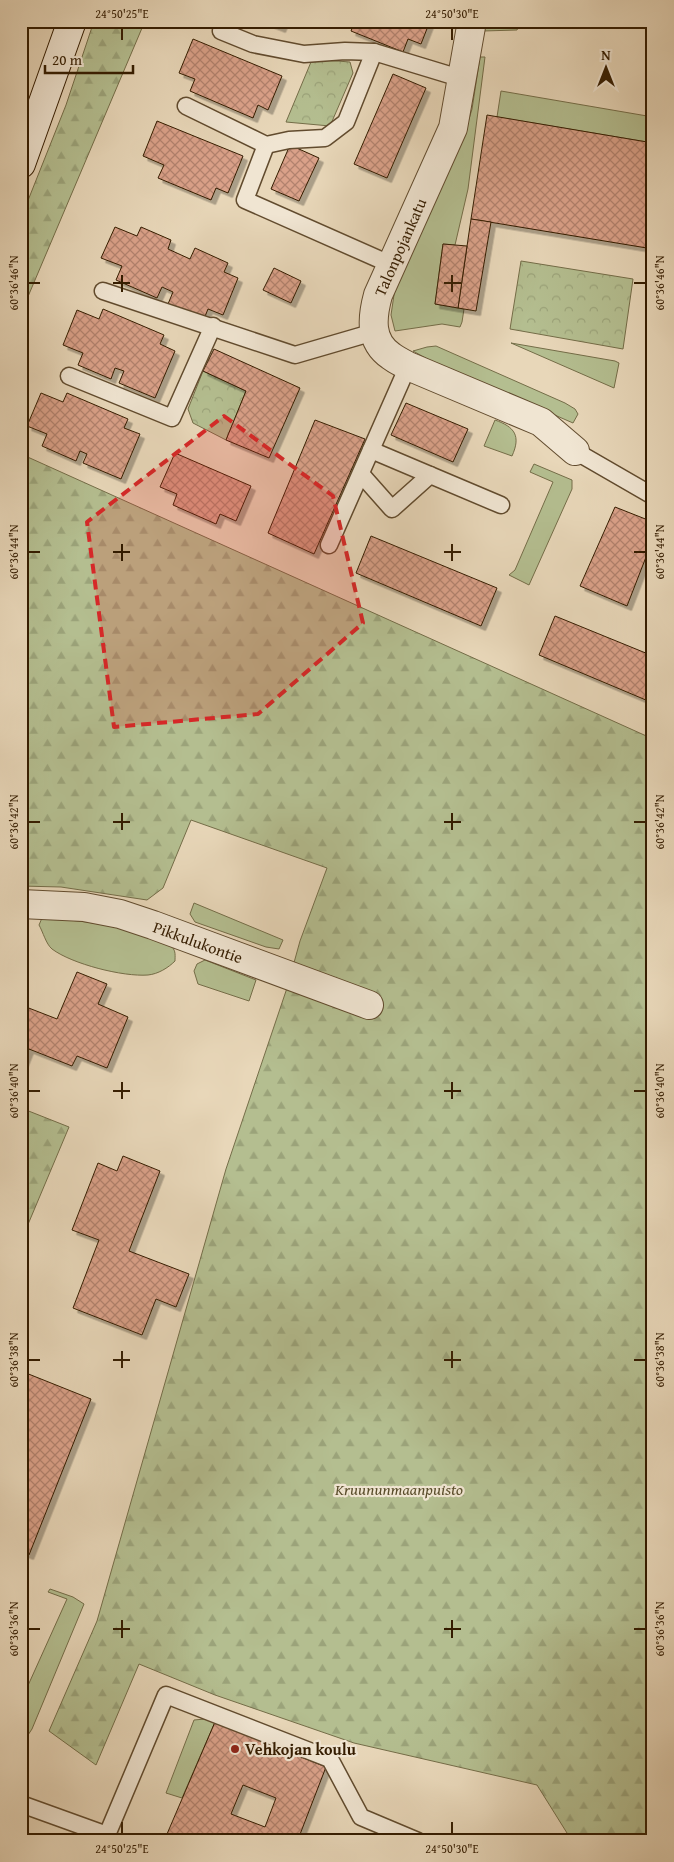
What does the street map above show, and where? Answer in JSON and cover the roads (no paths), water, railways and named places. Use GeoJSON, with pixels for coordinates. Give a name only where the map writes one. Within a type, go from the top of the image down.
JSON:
{"type":"FeatureCollection","features":[{"type":"Feature","properties":{"kind":"street"},"geometry":{"type":"LineString","coordinates":[[21,164],[72,21]]}},
{"type":"Feature","properties":{"kind":"street","name":"Talonpojankatu"},"geometry":{"type":"LineString","coordinates":[[374,332],[373,314],[378,295],[453,128],[472,21]]}},
{"type":"Feature","properties":{"kind":"street"},"geometry":{"type":"LineString","coordinates":[[374,332],[390,356],[408,366],[541,422],[575,451]]}},
{"type":"Feature","properties":{"kind":"street","name":"Pikkulukontie"},"geometry":{"type":"LineString","coordinates":[[21,904],[84,907],[120,914],[153,924],[369,1006]]}},
{"type":"Feature","properties":{"kind":"lane"},"geometry":{"type":"LineString","coordinates":[[221,31],[253,44],[304,54],[345,51],[374,52],[463,79]]}},
{"type":"Feature","properties":{"kind":"lane"},"geometry":{"type":"LineString","coordinates":[[186,106],[266,145],[289,140],[326,138],[346,122],[374,52]]}},
{"type":"Feature","properties":{"kind":"lane"},"geometry":{"type":"LineString","coordinates":[[266,145],[245,200],[392,265]]}},
{"type":"Feature","properties":{"kind":"lane"},"geometry":{"type":"LineString","coordinates":[[103,290],[296,355],[374,332]]}},
{"type":"Feature","properties":{"kind":"lane"},"geometry":{"type":"LineString","coordinates":[[69,376],[172,418],[213,326]]}},
{"type":"Feature","properties":{"kind":"lane"},"geometry":{"type":"LineString","coordinates":[[329,545],[408,366]]}},
{"type":"Feature","properties":{"kind":"lane"},"geometry":{"type":"LineString","coordinates":[[371,450],[501,505]]}},
{"type":"Feature","properties":{"kind":"lane"},"geometry":{"type":"LineString","coordinates":[[575,451],[653,496]]}},
{"type":"Feature","properties":{"kind":"lane"},"geometry":{"type":"LineString","coordinates":[[361,474],[392,509],[430,475]]}},
{"type":"Feature","properties":{"kind":"lane"},"geometry":{"type":"LineString","coordinates":[[21,1804],[107,1835],[166,1695],[330,1759],[361,1817],[418,1841]]}},
{"type":"Feature","properties":{"kind":"place","name":"Vehkojan koulu"},"geometry":{"type":"Point","coordinates":[235,1749]}},
{"type":"Feature","properties":{"kind":"park label","name":"Kruununmaanpuisto"},"geometry":{"type":"Point","coordinates":[399,1489]}}]}
